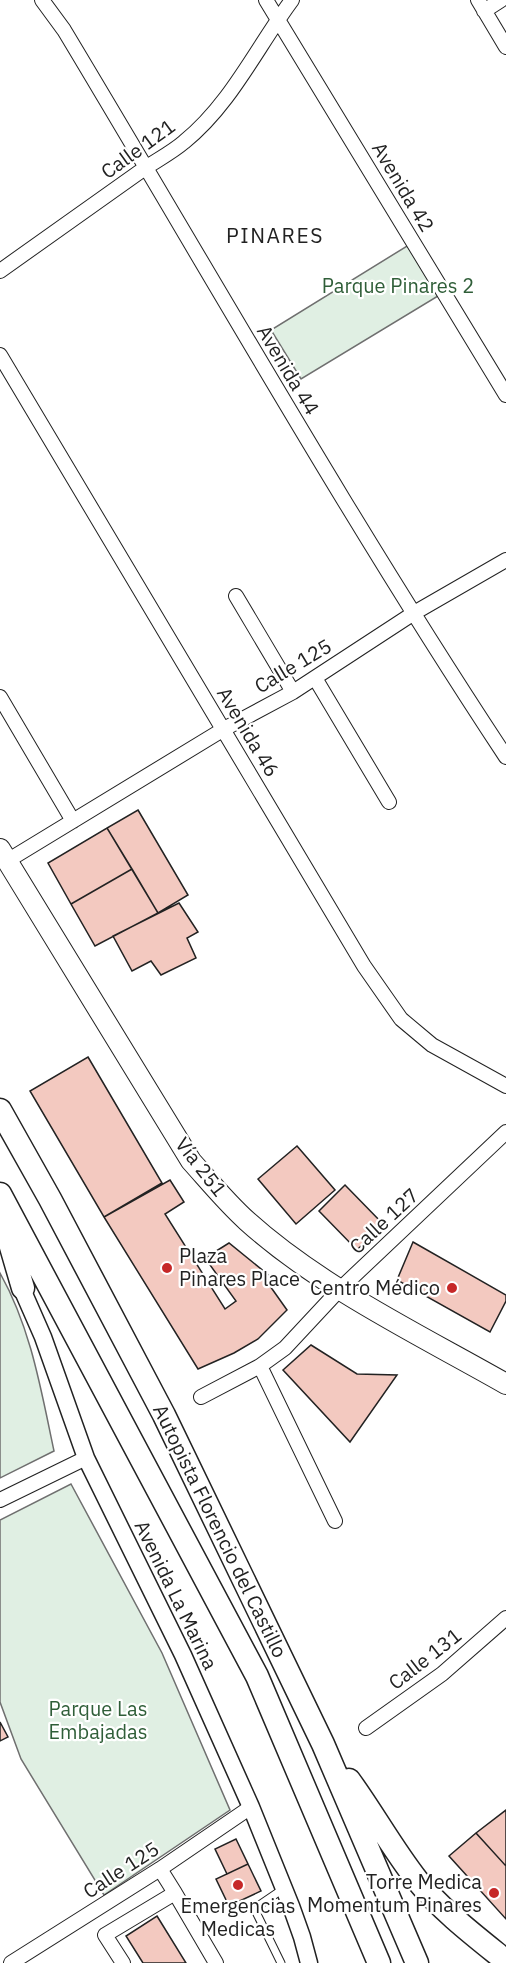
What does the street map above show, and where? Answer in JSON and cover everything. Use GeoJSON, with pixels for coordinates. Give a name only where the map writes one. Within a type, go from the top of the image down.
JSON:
{"type":"FeatureCollection","features":[{"type":"Feature","properties":{"kind":"highway","name":"Autopista Florencio del Castillo"},"geometry":{"type":"LineString","coordinates":[[0,1110],[50,1199],[164,1415],[323,1744],[417,1963]]}},
{"type":"Feature","properties":{"kind":"highway","name":"Autopista Florencio del Castillo"},"geometry":{"type":"LineString","coordinates":[[0,1194],[257,1676],[379,1963]]}},
{"type":"Feature","properties":{"kind":"highway"},"geometry":{"type":"LineString","coordinates":[[0,1210],[23,1288]]}},
{"type":"Feature","properties":{"kind":"highway"},"geometry":{"type":"LineString","coordinates":[[323,1744],[362,1797],[393,1848],[419,1882],[450,1915],[506,1961]]}},
{"type":"Feature","properties":{"kind":"main road","name":"Vía 251"},"geometry":{"type":"LineString","coordinates":[[4,855],[191,1161],[247,1221],[302,1264],[340,1289],[506,1384]]}},
{"type":"Feature","properties":{"kind":"street","name":"Avenida 44"},"geometry":{"type":"LineString","coordinates":[[42,0],[64,30],[265,370],[414,613],[506,757]]}},
{"type":"Feature","properties":{"kind":"street","name":"Avenida 42"},"geometry":{"type":"LineString","coordinates":[[266,0],[506,395]]}},
{"type":"Feature","properties":{"kind":"street","name":"Calle 121"},"geometry":{"type":"LineString","coordinates":[[0,271],[184,142],[220,106],[292,0]]}},
{"type":"Feature","properties":{"kind":"street"},"geometry":{"type":"LineString","coordinates":[[501,0],[481,6],[506,47]]}},
{"type":"Feature","properties":{"kind":"street","name":"Avenida 46"},"geometry":{"type":"LineString","coordinates":[[0,355],[364,966],[401,1019],[432,1045],[506,1086]]}},
{"type":"Feature","properties":{"kind":"street","name":"Calle 125"},"geometry":{"type":"LineString","coordinates":[[4,855],[73,820],[224,729],[293,692],[414,613],[506,560]]}},
{"type":"Feature","properties":{"kind":"street"},"geometry":{"type":"LineString","coordinates":[[236,596],[293,692]]}},
{"type":"Feature","properties":{"kind":"street"},"geometry":{"type":"LineString","coordinates":[[315,678],[389,802]]}},
{"type":"Feature","properties":{"kind":"street"},"geometry":{"type":"LineString","coordinates":[[0,697],[73,820]]}},
{"type":"Feature","properties":{"kind":"street","name":"Calle 127"},"geometry":{"type":"LineString","coordinates":[[201,1397],[260,1366],[285,1348],[340,1289],[506,1132]]}},
{"type":"Feature","properties":{"kind":"street","name":"Avenida La Marina"},"geometry":{"type":"LineString","coordinates":[[0,1247],[23,1288],[43,1337],[86,1458],[183,1655],[251,1807],[302,1937],[309,1963]]}},
{"type":"Feature","properties":{"kind":"street"},"geometry":{"type":"LineString","coordinates":[[260,1366],[335,1521]]}},
{"type":"Feature","properties":{"kind":"street"},"geometry":{"type":"LineString","coordinates":[[0,1500],[86,1458]]}},
{"type":"Feature","properties":{"kind":"street","name":"Calle 131"},"geometry":{"type":"LineString","coordinates":[[366,1728],[442,1674],[506,1618]]}},
{"type":"Feature","properties":{"kind":"street","name":"Calle 125"},"geometry":{"type":"LineString","coordinates":[[11,1963],[160,1869],[251,1807]]}},
{"type":"Feature","properties":{"kind":"street"},"geometry":{"type":"LineString","coordinates":[[160,1869],[216,1963]]}},
{"type":"Feature","properties":{"kind":"street"},"geometry":{"type":"LineString","coordinates":[[105,1935],[175,1893]]}},
{"type":"Feature","properties":{"kind":"street"},"geometry":{"type":"LineString","coordinates":[[90,1913],[123,1963]]}},
{"type":"Feature","properties":{"kind":"lane"},"geometry":{"type":"LineString","coordinates":[[281,1963],[256,1912],[258,1906],[283,1889]]}},
{"type":"Feature","properties":{"kind":"green space","name":"Parque Pinares 2"},"geometry":{"type":"Polygon","coordinates":[[[412,243],[443,293],[301,379],[271,330],[412,243]]]}},
{"type":"Feature","properties":{"kind":"green space"},"geometry":{"type":"Polygon","coordinates":[[[0,1273],[20,1315],[27,1337],[54,1451],[0,1478],[0,1273]]]}},
{"type":"Feature","properties":{"kind":"green space","name":"Parque Las Embajadas"},"geometry":{"type":"Polygon","coordinates":[[[71,1484],[162,1653],[230,1810],[104,1895],[21,1759],[0,1702],[0,1520],[71,1484]]]}},
{"type":"Feature","properties":{"kind":"building"},"geometry":{"type":"Polygon","coordinates":[[[138,810],[188,895],[158,913],[107,828],[138,810]]]}},
{"type":"Feature","properties":{"kind":"building"},"geometry":{"type":"Polygon","coordinates":[[[107,828],[132,869],[71,904],[48,863],[107,828]]]}},
{"type":"Feature","properties":{"kind":"building"},"geometry":{"type":"Polygon","coordinates":[[[132,869],[158,913],[95,946],[71,904],[132,869]]]}},
{"type":"Feature","properties":{"kind":"building"},"geometry":{"type":"Polygon","coordinates":[[[179,903],[198,932],[187,938],[196,958],[161,975],[151,961],[132,971],[113,936],[179,903]]]}},
{"type":"Feature","properties":{"kind":"building"},"geometry":{"type":"Polygon","coordinates":[[[88,1057],[162,1183],[104,1217],[30,1091],[88,1057]]]}},
{"type":"Feature","properties":{"kind":"building"},"geometry":{"type":"Polygon","coordinates":[[[297,1146],[335,1190],[296,1224],[258,1179],[297,1146]]]}},
{"type":"Feature","properties":{"kind":"building","name":"Plaza Pinares Place"},"geometry":{"type":"Polygon","coordinates":[[[170,1180],[184,1202],[165,1214],[225,1309],[236,1301],[205,1258],[229,1243],[271,1277],[270,1286],[287,1310],[258,1339],[198,1369],[104,1217],[170,1180]]]}},
{"type":"Feature","properties":{"kind":"building"},"geometry":{"type":"Polygon","coordinates":[[[345,1185],[383,1224],[357,1250],[319,1211],[345,1185]]]}},
{"type":"Feature","properties":{"kind":"building","name":"Centro Médico"},"geometry":{"type":"Polygon","coordinates":[[[413,1242],[506,1295],[506,1301],[490,1332],[397,1280],[413,1242]]]}},
{"type":"Feature","properties":{"kind":"building"},"geometry":{"type":"Polygon","coordinates":[[[311,1345],[357,1374],[397,1375],[350,1442],[283,1370],[311,1345]]]}},
{"type":"Feature","properties":{"kind":"building"},"geometry":{"type":"Polygon","coordinates":[[[0,1722],[8,1737],[0,1741],[0,1722]]]}},
{"type":"Feature","properties":{"kind":"building"},"geometry":{"type":"Polygon","coordinates":[[[506,1810],[506,1866],[476,1833],[506,1810]]]}},
{"type":"Feature","properties":{"kind":"building","name":"Torre Medica Momentum Pinares"},"geometry":{"type":"Polygon","coordinates":[[[476,1833],[506,1866],[506,1919],[449,1856],[476,1833]]]}},
{"type":"Feature","properties":{"kind":"building"},"geometry":{"type":"Polygon","coordinates":[[[236,1839],[248,1864],[227,1874],[215,1849],[236,1839]]]}},
{"type":"Feature","properties":{"kind":"building","name":"Emergencias Medicas"},"geometry":{"type":"Polygon","coordinates":[[[248,1864],[261,1891],[229,1906],[216,1879],[248,1864]]]}},
{"type":"Feature","properties":{"kind":"building"},"geometry":{"type":"Polygon","coordinates":[[[157,1916],[186,1963],[143,1963],[126,1936],[157,1916]]]}},
{"type":"Feature","properties":{"kind":"place","name":"Plaza Pinares Place"},"geometry":{"type":"Point","coordinates":[167,1268]}},
{"type":"Feature","properties":{"kind":"place","name":"Centro Médico"},"geometry":{"type":"Point","coordinates":[452,1288]}},
{"type":"Feature","properties":{"kind":"place","name":"Emergencias Medicas"},"geometry":{"type":"Point","coordinates":[238,1885]}},
{"type":"Feature","properties":{"kind":"place","name":"Torre Medica Momentum Pinares"},"geometry":{"type":"Point","coordinates":[494,1893]}},
{"type":"Feature","properties":{"kind":"district","name":"PINARES"},"geometry":{"type":"Point","coordinates":[275,236]}}]}
